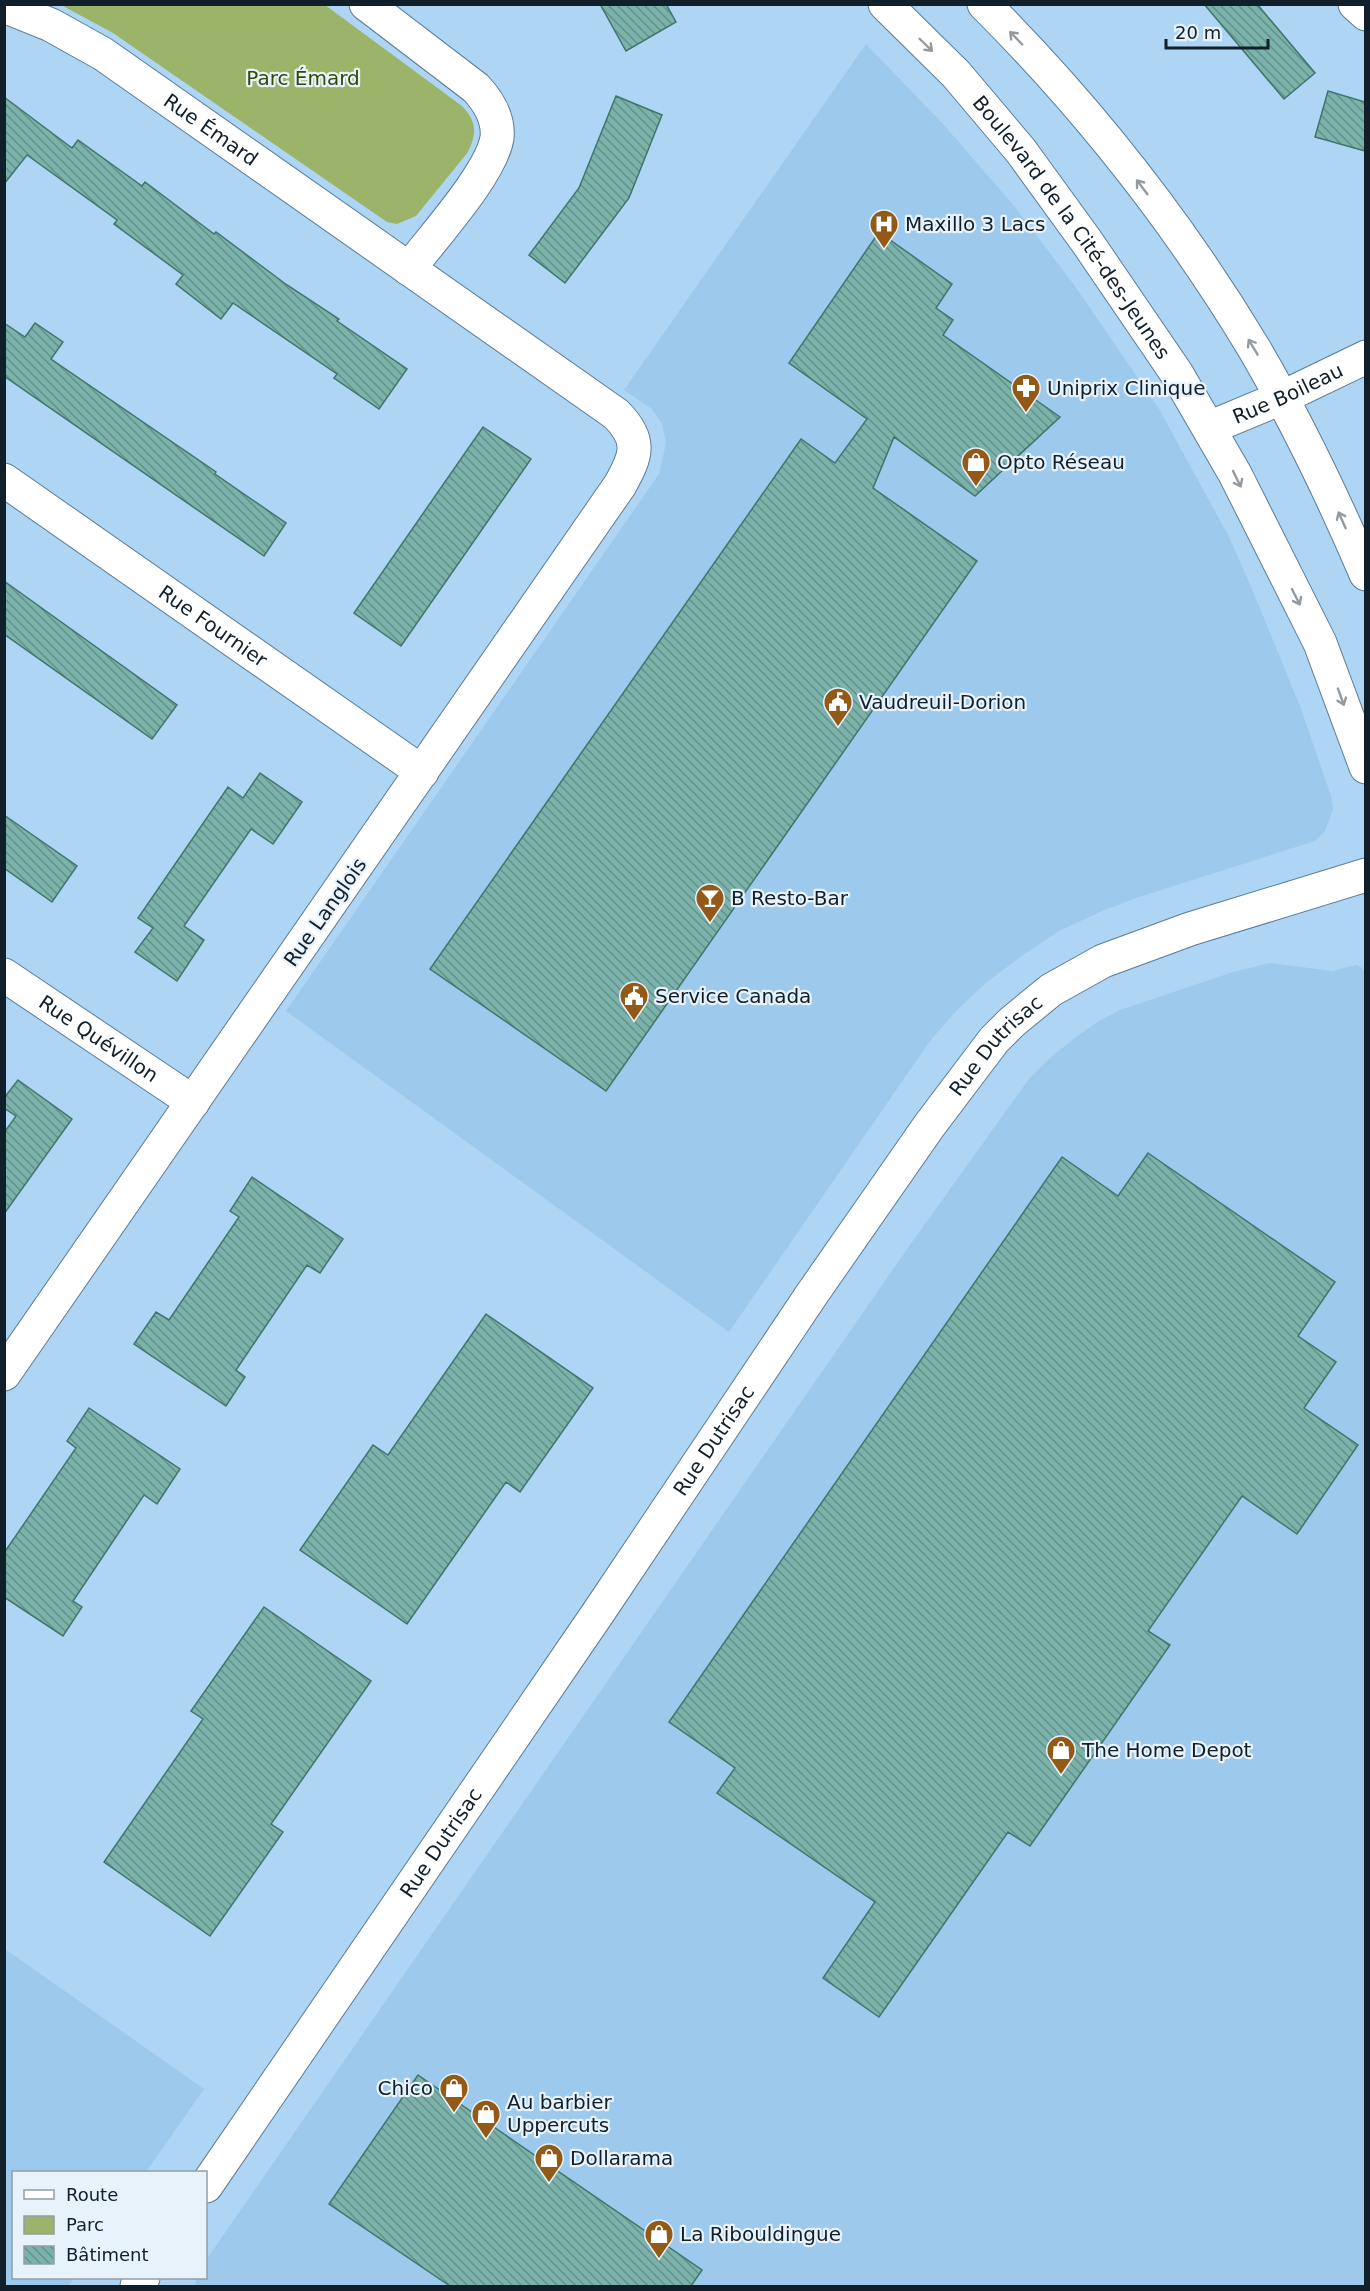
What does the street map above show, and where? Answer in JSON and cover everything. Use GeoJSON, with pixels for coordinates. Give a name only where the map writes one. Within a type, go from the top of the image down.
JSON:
{"type":"FeatureCollection","features":[{"type":"Feature","properties":{"kind":"street"},"geometry":{"type":"LineString","coordinates":[[366,4],[467,79],[489,105],[496,126],[497,138],[493,150],[477,181],[409,269]]}},
{"type":"Feature","properties":{"kind":"street","name":"Boulevard de la Cité-des-Jeunes"},"geometry":{"type":"LineString","coordinates":[[885,4],[956,74],[1021,151],[1087,242],[1177,374],[1209,428],[1320,643],[1365,767]]}},
{"type":"Feature","properties":{"kind":"street"},"geometry":{"type":"LineString","coordinates":[[984,4],[1098,130],[1156,205],[1236,321],[1320,471],[1365,574]]}},
{"type":"Feature","properties":{"kind":"street"},"geometry":{"type":"LineString","coordinates":[[1355,4],[1365,14]]}},
{"type":"Feature","properties":{"kind":"street","name":"Rue Émard"},"geometry":{"type":"LineString","coordinates":[[4,6],[51,25],[103,54],[616,414],[632,434],[635,445]]}},
{"type":"Feature","properties":{"kind":"street","name":"Rue Boileau"},"geometry":{"type":"LineString","coordinates":[[1209,428],[1281,398],[1365,357]]}},
{"type":"Feature","properties":{"kind":"street","name":"Rue Langlois"},"geometry":{"type":"LineString","coordinates":[[4,1374],[620,485],[629,469],[635,445]]}},
{"type":"Feature","properties":{"kind":"street","name":"Rue Fournier"},"geometry":{"type":"LineString","coordinates":[[4,480],[422,772]]}},
{"type":"Feature","properties":{"kind":"street","name":"Rue Dutrisac"},"geometry":{"type":"LineString","coordinates":[[207,2185],[598,1613],[812,1294],[935,1117],[994,1040],[1051,990],[1103,961],[1190,929],[1365,875]]}},
{"type":"Feature","properties":{"kind":"street","name":"Rue Quévillon"},"geometry":{"type":"LineString","coordinates":[[4,975],[193,1102]]}},
{"type":"Feature","properties":{"kind":"shaded area"},"geometry":{"type":"Polygon","coordinates":[[[866,44],[944,125],[1015,207],[1077,289],[1159,409],[1228,535],[1252,589],[1300,706],[1331,796],[1333,809],[1325,831],[1315,841],[1102,911],[1059,931],[987,982],[957,1010],[930,1041],[729,1332],[286,1011],[659,474],[666,443],[662,424],[652,409],[624,390],[866,44]]]}},
{"type":"Feature","properties":{"kind":"shaded area"},"geometry":{"type":"Polygon","coordinates":[[[1270,963],[1332,971],[1356,965],[1366,973],[1365,2286],[195,2286],[196,2279],[207,2279],[207,2259],[905,1252],[1029,1079],[1050,1058],[1099,1021],[1120,1010],[1230,973],[1270,963]]]}},
{"type":"Feature","properties":{"kind":"shaded area"},"geometry":{"type":"Polygon","coordinates":[[[5,1949],[204,2089],[147,2171],[12,2171],[12,2279],[73,2279],[68,2286],[5,2286],[5,1949]]]}},
{"type":"Feature","properties":{"kind":"green space","name":"Parc Émard"},"geometry":{"type":"Polygon","coordinates":[[[61,5],[325,5],[462,106],[473,123],[474,133],[471,145],[468,152],[416,216],[397,224],[387,222],[113,33],[61,5]]]}},
{"type":"Feature","properties":{"kind":"building"},"geometry":{"type":"Polygon","coordinates":[[[600,4],[666,4],[676,22],[626,51],[600,4]]]}},
{"type":"Feature","properties":{"kind":"building"},"geometry":{"type":"Polygon","coordinates":[[[1204,4],[1257,4],[1315,73],[1284,99],[1204,4]]]}},
{"type":"Feature","properties":{"kind":"building"},"geometry":{"type":"Polygon","coordinates":[[[1328,91],[1365,102],[1365,151],[1315,137],[1328,91]]]}},
{"type":"Feature","properties":{"kind":"building"},"geometry":{"type":"Polygon","coordinates":[[[616,96],[662,115],[629,198],[565,283],[529,255],[579,188],[616,96]]]}},
{"type":"Feature","properties":{"kind":"building"},"geometry":{"type":"Polygon","coordinates":[[[4,97],[72,148],[78,140],[142,186],[145,182],[214,234],[216,232],[407,369],[379,409],[334,378],[337,374],[233,303],[221,319],[176,284],[183,275],[114,224],[117,220],[27,155],[4,184],[4,97]]]}},
{"type":"Feature","properties":{"kind":"building"},"geometry":{"type":"Polygon","coordinates":[[[879,232],[952,284],[936,308],[953,320],[943,335],[1060,417],[975,496],[894,437],[873,488],[977,561],[606,1091],[430,969],[801,439],[835,463],[867,419],[789,363],[879,232]]]}},
{"type":"Feature","properties":{"kind":"building"},"geometry":{"type":"Polygon","coordinates":[[[4,323],[25,337],[35,323],[63,342],[51,359],[286,523],[264,556],[4,376],[4,323]]]}},
{"type":"Feature","properties":{"kind":"building"},"geometry":{"type":"Polygon","coordinates":[[[483,427],[531,459],[401,646],[354,613],[483,427]]]}},
{"type":"Feature","properties":{"kind":"building"},"geometry":{"type":"Polygon","coordinates":[[[4,581],[177,705],[152,739],[4,634],[4,581]]]}},
{"type":"Feature","properties":{"kind":"building"},"geometry":{"type":"Polygon","coordinates":[[[260,773],[302,802],[273,844],[251,829],[184,926],[204,940],[177,981],[135,952],[153,928],[138,918],[228,787],[243,798],[260,773]]]}},
{"type":"Feature","properties":{"kind":"building"},"geometry":{"type":"Polygon","coordinates":[[[4,815],[77,866],[52,902],[4,868],[4,815]]]}},
{"type":"Feature","properties":{"kind":"building"},"geometry":{"type":"Polygon","coordinates":[[[18,1080],[72,1119],[4,1214],[4,1133],[16,1116],[4,1108],[4,1098],[18,1080]]]}},
{"type":"Feature","properties":{"kind":"building"},"geometry":{"type":"Polygon","coordinates":[[[1148,1153],[1335,1282],[1298,1336],[1336,1362],[1304,1408],[1358,1445],[1297,1534],[1242,1496],[1148,1631],[1170,1645],[1030,1846],[1008,1832],[879,2017],[823,1978],[875,1902],[717,1793],[735,1768],[669,1722],[1062,1157],[1118,1196],[1148,1153]]]}},
{"type":"Feature","properties":{"kind":"building"},"geometry":{"type":"Polygon","coordinates":[[[252,1177],[343,1239],[320,1273],[307,1265],[236,1370],[245,1377],[226,1406],[134,1344],[156,1312],[169,1320],[239,1217],[230,1211],[252,1177]]]}},
{"type":"Feature","properties":{"kind":"building"},"geometry":{"type":"Polygon","coordinates":[[[486,1314],[593,1388],[520,1492],[506,1482],[407,1624],[300,1550],[373,1445],[388,1455],[486,1314]]]}},
{"type":"Feature","properties":{"kind":"building"},"geometry":{"type":"Polygon","coordinates":[[[89,1408],[180,1469],[157,1504],[144,1495],[73,1601],[82,1607],[63,1636],[4,1597],[4,1553],[76,1448],[67,1441],[89,1408]]]}},
{"type":"Feature","properties":{"kind":"building"},"geometry":{"type":"Polygon","coordinates":[[[264,1607],[371,1681],[271,1824],[283,1832],[210,1936],[104,1862],[203,1719],[191,1711],[264,1607]]]}},
{"type":"Feature","properties":{"kind":"building"},"geometry":{"type":"Polygon","coordinates":[[[418,2075],[702,2270],[691,2286],[450,2286],[329,2204],[418,2075]]]}},
{"type":"Feature","properties":{"kind":"place","name":"Maxillo 3 Lacs"},"geometry":{"type":"Point","coordinates":[884,250]}},
{"type":"Feature","properties":{"kind":"place","name":"Uniprix Clinique"},"geometry":{"type":"Point","coordinates":[1026,414]}},
{"type":"Feature","properties":{"kind":"place","name":"Opto Réseau"},"geometry":{"type":"Point","coordinates":[976,488]}},
{"type":"Feature","properties":{"kind":"place","name":"Vaudreuil-Dorion"},"geometry":{"type":"Point","coordinates":[838,728]}},
{"type":"Feature","properties":{"kind":"place","name":"B Resto-Bar"},"geometry":{"type":"Point","coordinates":[710,924]}},
{"type":"Feature","properties":{"kind":"place","name":"Service Canada"},"geometry":{"type":"Point","coordinates":[634,1022]}},
{"type":"Feature","properties":{"kind":"place","name":"The Home Depot"},"geometry":{"type":"Point","coordinates":[1061,1776]}},
{"type":"Feature","properties":{"kind":"place","name":"Chico"},"geometry":{"type":"Point","coordinates":[454,2114]}},
{"type":"Feature","properties":{"kind":"place","name":"Au barbier Uppercuts"},"geometry":{"type":"Point","coordinates":[486,2140]}},
{"type":"Feature","properties":{"kind":"place","name":"Dollarama"},"geometry":{"type":"Point","coordinates":[549,2184]}},
{"type":"Feature","properties":{"kind":"place","name":"La Ribouldingue"},"geometry":{"type":"Point","coordinates":[659,2260]}}]}
